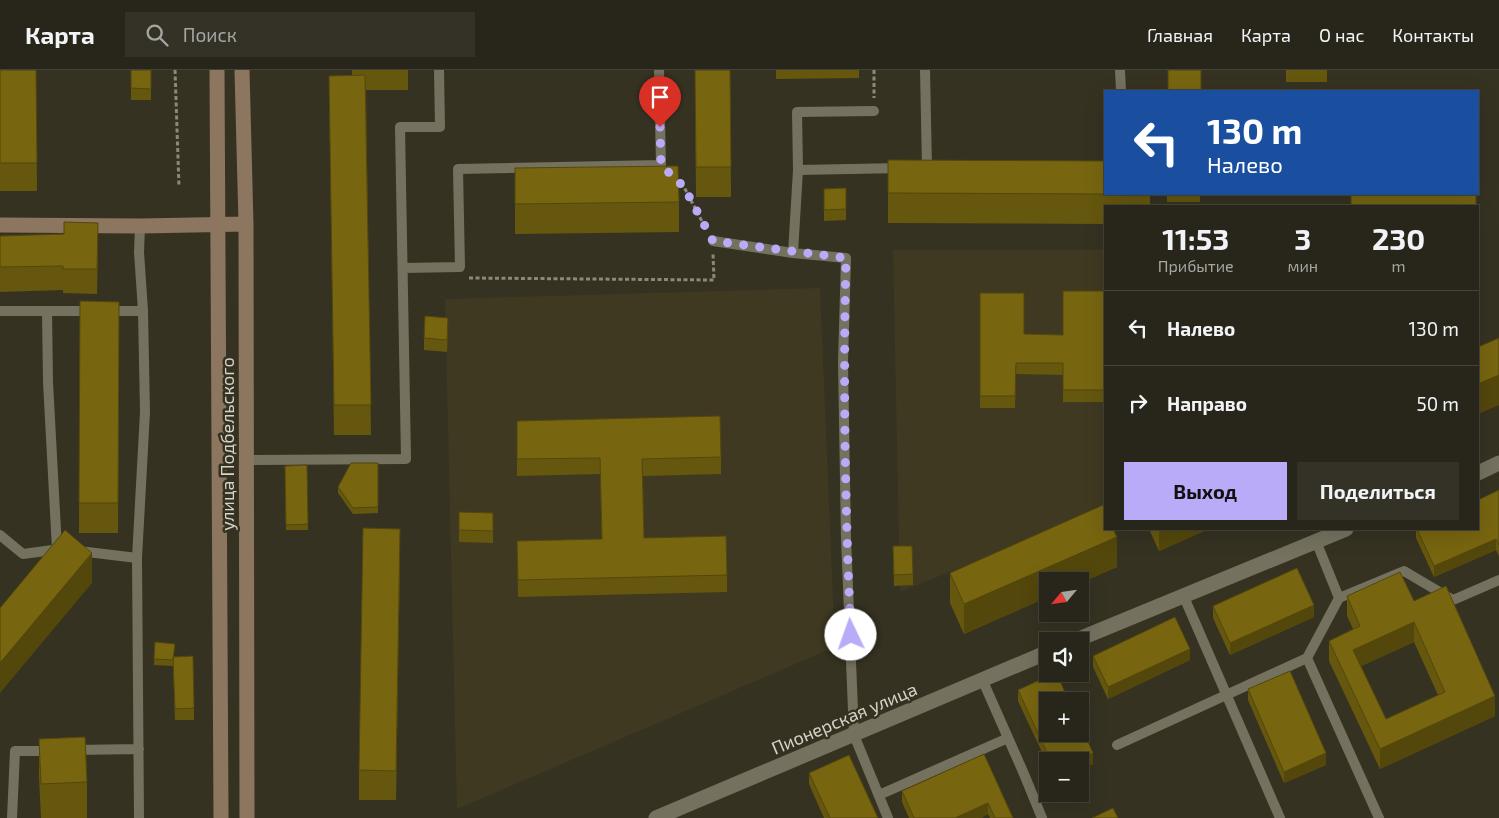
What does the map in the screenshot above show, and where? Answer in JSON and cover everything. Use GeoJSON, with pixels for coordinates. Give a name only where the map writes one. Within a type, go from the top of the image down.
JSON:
{"type":"FeatureCollection","features":[{"type":"Feature","properties":{"kind":"main road","name":"улица Подбельского"},"geometry":{"type":"LineString","coordinates":[[217,70],[221,818]]}},
{"type":"Feature","properties":{"kind":"main road","name":"улица Подбельского"},"geometry":{"type":"LineString","coordinates":[[242,70],[246,224],[247,818]]}},
{"type":"Feature","properties":{"kind":"main road"},"geometry":{"type":"LineString","coordinates":[[0,225],[140,226],[246,224]]}},
{"type":"Feature","properties":{"kind":"street"},"geometry":{"type":"LineString","coordinates":[[1479,472],[1499,463]]}},
{"type":"Feature","properties":{"kind":"street"},"geometry":{"type":"LineString","coordinates":[[1089,635],[1344,530]]}},
{"type":"Feature","properties":{"kind":"street","name":"Пионерская улица"},"geometry":{"type":"LineString","coordinates":[[656,818],[1039,656]]}},
{"type":"Feature","properties":{"kind":"lane"},"geometry":{"type":"LineString","coordinates":[[246,460],[406,459],[400,128],[440,127],[439,70]]}},
{"type":"Feature","properties":{"kind":"lane"},"geometry":{"type":"LineString","coordinates":[[403,268],[460,267],[458,169],[661,165],[659,70]]}},
{"type":"Feature","properties":{"kind":"lane"},"geometry":{"type":"LineString","coordinates":[[798,170],[932,167],[925,70]]}},
{"type":"Feature","properties":{"kind":"lane"},"geometry":{"type":"LineString","coordinates":[[1120,70],[1121,90]]}},
{"type":"Feature","properties":{"kind":"lane"},"geometry":{"type":"LineString","coordinates":[[793,253],[798,170],[797,112],[874,111]]}},
{"type":"Feature","properties":{"kind":"lane"},"geometry":{"type":"LineString","coordinates":[[139,818],[137,558],[145,412],[143,311],[139,252],[140,226]]}},
{"type":"Feature","properties":{"kind":"lane"},"geometry":{"type":"LineString","coordinates":[[713,241],[793,253],[846,258],[843,362],[854,735],[888,818]]}},
{"type":"Feature","properties":{"kind":"lane"},"geometry":{"type":"LineString","coordinates":[[44,563],[57,549],[48,382],[47,311]]}},
{"type":"Feature","properties":{"kind":"lane"},"geometry":{"type":"LineString","coordinates":[[0,312],[143,311]]}},
{"type":"Feature","properties":{"kind":"lane"},"geometry":{"type":"LineString","coordinates":[[0,535],[23,554],[57,549],[137,558]]}},
{"type":"Feature","properties":{"kind":"lane"},"geometry":{"type":"LineString","coordinates":[[1316,541],[1340,598]]}},
{"type":"Feature","properties":{"kind":"lane"},"geometry":{"type":"LineString","coordinates":[[1117,745],[1307,658],[1340,598],[1404,571],[1453,600],[1499,580]]}},
{"type":"Feature","properties":{"kind":"lane"},"geometry":{"type":"LineString","coordinates":[[1184,597],[1280,818]]}},
{"type":"Feature","properties":{"kind":"lane"},"geometry":{"type":"LineString","coordinates":[[1307,658],[1379,818]]}},
{"type":"Feature","properties":{"kind":"lane"},"geometry":{"type":"LineString","coordinates":[[982,679],[1042,818]]}},
{"type":"Feature","properties":{"kind":"lane"},"geometry":{"type":"LineString","coordinates":[[879,795],[1008,738]]}},
{"type":"Feature","properties":{"kind":"lane"},"geometry":{"type":"LineString","coordinates":[[12,818],[15,751],[139,749]]}},
{"type":"Feature","properties":{"kind":"path"},"geometry":{"type":"LineString","coordinates":[[175,70],[178,187]]}},
{"type":"Feature","properties":{"kind":"path"},"geometry":{"type":"LineString","coordinates":[[874,70],[874,111]]}},
{"type":"Feature","properties":{"kind":"path"},"geometry":{"type":"LineString","coordinates":[[460,267],[465,278],[714,280],[713,241],[684,187],[661,165]]}},
{"type":"Feature","properties":{"kind":"shaded area"},"geometry":{"type":"Polygon","coordinates":[[[893,250],[1104,250],[1104,509],[900,592],[893,250]]]}},
{"type":"Feature","properties":{"kind":"shaded area"},"geometry":{"type":"Polygon","coordinates":[[[820,288],[835,647],[457,809],[445,299],[820,288]]]}},
{"type":"Feature","properties":{"kind":"building"},"geometry":{"type":"Polygon","coordinates":[[[0,70],[36,70],[37,163],[0,163],[0,70]]]}},
{"type":"Feature","properties":{"kind":"building"},"geometry":{"type":"Polygon","coordinates":[[[131,70],[151,70],[151,89],[131,88],[131,70]]]}},
{"type":"Feature","properties":{"kind":"building"},"geometry":{"type":"Polygon","coordinates":[[[695,70],[730,70],[731,167],[696,167],[695,70]]]}},
{"type":"Feature","properties":{"kind":"building"},"geometry":{"type":"Polygon","coordinates":[[[1168,70],[1201,70],[1201,90],[1168,90],[1168,70]]]}},
{"type":"Feature","properties":{"kind":"building"},"geometry":{"type":"Polygon","coordinates":[[[365,75],[371,405],[334,405],[329,76],[365,75]]]}},
{"type":"Feature","properties":{"kind":"building"},"geometry":{"type":"Polygon","coordinates":[[[888,160],[1104,161],[1104,194],[888,193],[888,160]]]}},
{"type":"Feature","properties":{"kind":"building"},"geometry":{"type":"Polygon","coordinates":[[[678,166],[679,202],[515,204],[515,168],[678,166]]]}},
{"type":"Feature","properties":{"kind":"building"},"geometry":{"type":"Polygon","coordinates":[[[846,188],[846,209],[824,210],[824,189],[846,188]]]}},
{"type":"Feature","properties":{"kind":"building"},"geometry":{"type":"Polygon","coordinates":[[[1351,195],[1476,195],[1476,205],[1351,205],[1351,195]]]}},
{"type":"Feature","properties":{"kind":"building"},"geometry":{"type":"Polygon","coordinates":[[[64,222],[98,223],[97,269],[63,269],[63,266],[0,267],[0,236],[64,234],[64,222]]]}},
{"type":"Feature","properties":{"kind":"building"},"geometry":{"type":"Polygon","coordinates":[[[1063,291],[1104,291],[1104,390],[1063,390],[1063,363],[1016,363],[1015,396],[980,396],[980,293],[1024,293],[1024,334],[1063,335],[1063,291]]]}},
{"type":"Feature","properties":{"kind":"building"},"geometry":{"type":"Polygon","coordinates":[[[80,301],[119,302],[118,503],[79,503],[80,301]]]}},
{"type":"Feature","properties":{"kind":"building"},"geometry":{"type":"Polygon","coordinates":[[[425,316],[448,318],[447,340],[424,338],[425,316]]]}},
{"type":"Feature","properties":{"kind":"building"},"geometry":{"type":"Polygon","coordinates":[[[1499,338],[1499,375],[1479,384],[1479,347],[1499,338]]]}},
{"type":"Feature","properties":{"kind":"building"},"geometry":{"type":"Polygon","coordinates":[[[720,416],[721,457],[642,459],[644,538],[726,536],[727,575],[518,580],[517,541],[602,539],[600,458],[517,459],[517,421],[720,416]]]}},
{"type":"Feature","properties":{"kind":"building"},"geometry":{"type":"Polygon","coordinates":[[[351,463],[378,463],[378,507],[353,508],[338,487],[351,463]]]}},
{"type":"Feature","properties":{"kind":"building"},"geometry":{"type":"Polygon","coordinates":[[[307,465],[308,524],[286,525],[285,466],[307,465]]]}},
{"type":"Feature","properties":{"kind":"building"},"geometry":{"type":"Polygon","coordinates":[[[1499,490],[1499,545],[1496,539],[1434,566],[1417,530],[1479,530],[1479,500],[1499,490]]]}},
{"type":"Feature","properties":{"kind":"building"},"geometry":{"type":"Polygon","coordinates":[[[1103,505],[1104,530],[1114,530],[1117,537],[964,604],[950,573],[1103,505]]]}},
{"type":"Feature","properties":{"kind":"building"},"geometry":{"type":"Polygon","coordinates":[[[459,512],[493,513],[493,531],[459,530],[459,512]]]}},
{"type":"Feature","properties":{"kind":"building"},"geometry":{"type":"Polygon","coordinates":[[[363,528],[400,529],[396,771],[359,770],[363,528]]]}},
{"type":"Feature","properties":{"kind":"building"},"geometry":{"type":"Polygon","coordinates":[[[65,530],[92,553],[0,663],[0,608],[65,530]]]}},
{"type":"Feature","properties":{"kind":"building"},"geometry":{"type":"Polygon","coordinates":[[[893,546],[912,546],[913,574],[894,575],[893,546]]]}},
{"type":"Feature","properties":{"kind":"building"},"geometry":{"type":"Polygon","coordinates":[[[1297,568],[1314,605],[1230,643],[1213,606],[1297,568]]]}},
{"type":"Feature","properties":{"kind":"building"},"geometry":{"type":"Polygon","coordinates":[[[1400,572],[1414,601],[1446,586],[1495,696],[1380,749],[1329,641],[1360,626],[1347,596],[1400,572]],[[1414,622],[1353,650],[1386,719],[1445,692],[1414,622]]]}},
{"type":"Feature","properties":{"kind":"building"},"geometry":{"type":"Polygon","coordinates":[[[1175,617],[1190,649],[1108,687],[1093,656],[1175,617]]]}},
{"type":"Feature","properties":{"kind":"building"},"geometry":{"type":"Polygon","coordinates":[[[155,642],[175,644],[173,660],[154,659],[155,642]]]}},
{"type":"Feature","properties":{"kind":"building"},"geometry":{"type":"Polygon","coordinates":[[[193,656],[194,708],[175,709],[173,657],[193,656]]]}},
{"type":"Feature","properties":{"kind":"building"},"geometry":{"type":"Polygon","coordinates":[[[1290,671],[1326,753],[1284,772],[1248,689],[1290,671]]]}},
{"type":"Feature","properties":{"kind":"building"},"geometry":{"type":"Polygon","coordinates":[[[1039,680],[1039,682],[1061,682],[1065,692],[1039,692],[1039,735],[1018,690],[1039,680]]]}},
{"type":"Feature","properties":{"kind":"building"},"geometry":{"type":"Polygon","coordinates":[[[85,737],[87,782],[41,784],[39,739],[85,737]]]}},
{"type":"Feature","properties":{"kind":"building"},"geometry":{"type":"Polygon","coordinates":[[[1042,742],[1088,742],[1093,753],[1089,755],[1089,752],[1047,752],[1042,742]]]}},
{"type":"Feature","properties":{"kind":"building"},"geometry":{"type":"Polygon","coordinates":[[[984,754],[1013,818],[995,818],[988,803],[955,818],[914,818],[902,791],[984,754]]]}},
{"type":"Feature","properties":{"kind":"building"},"geometry":{"type":"Polygon","coordinates":[[[849,755],[878,818],[830,818],[809,773],[849,755]]]}},
{"type":"Feature","properties":{"kind":"building"},"geometry":{"type":"Polygon","coordinates":[[[1113,808],[1118,818],[1092,818],[1113,808]]]}},
{"type":"Feature","properties":{"kind":"route"},"geometry":{"type":"LineString","coordinates":[[660,127],[661,165],[684,187],[713,241],[793,253],[846,258],[843,362],[846,538],[851,635]]}}]}
